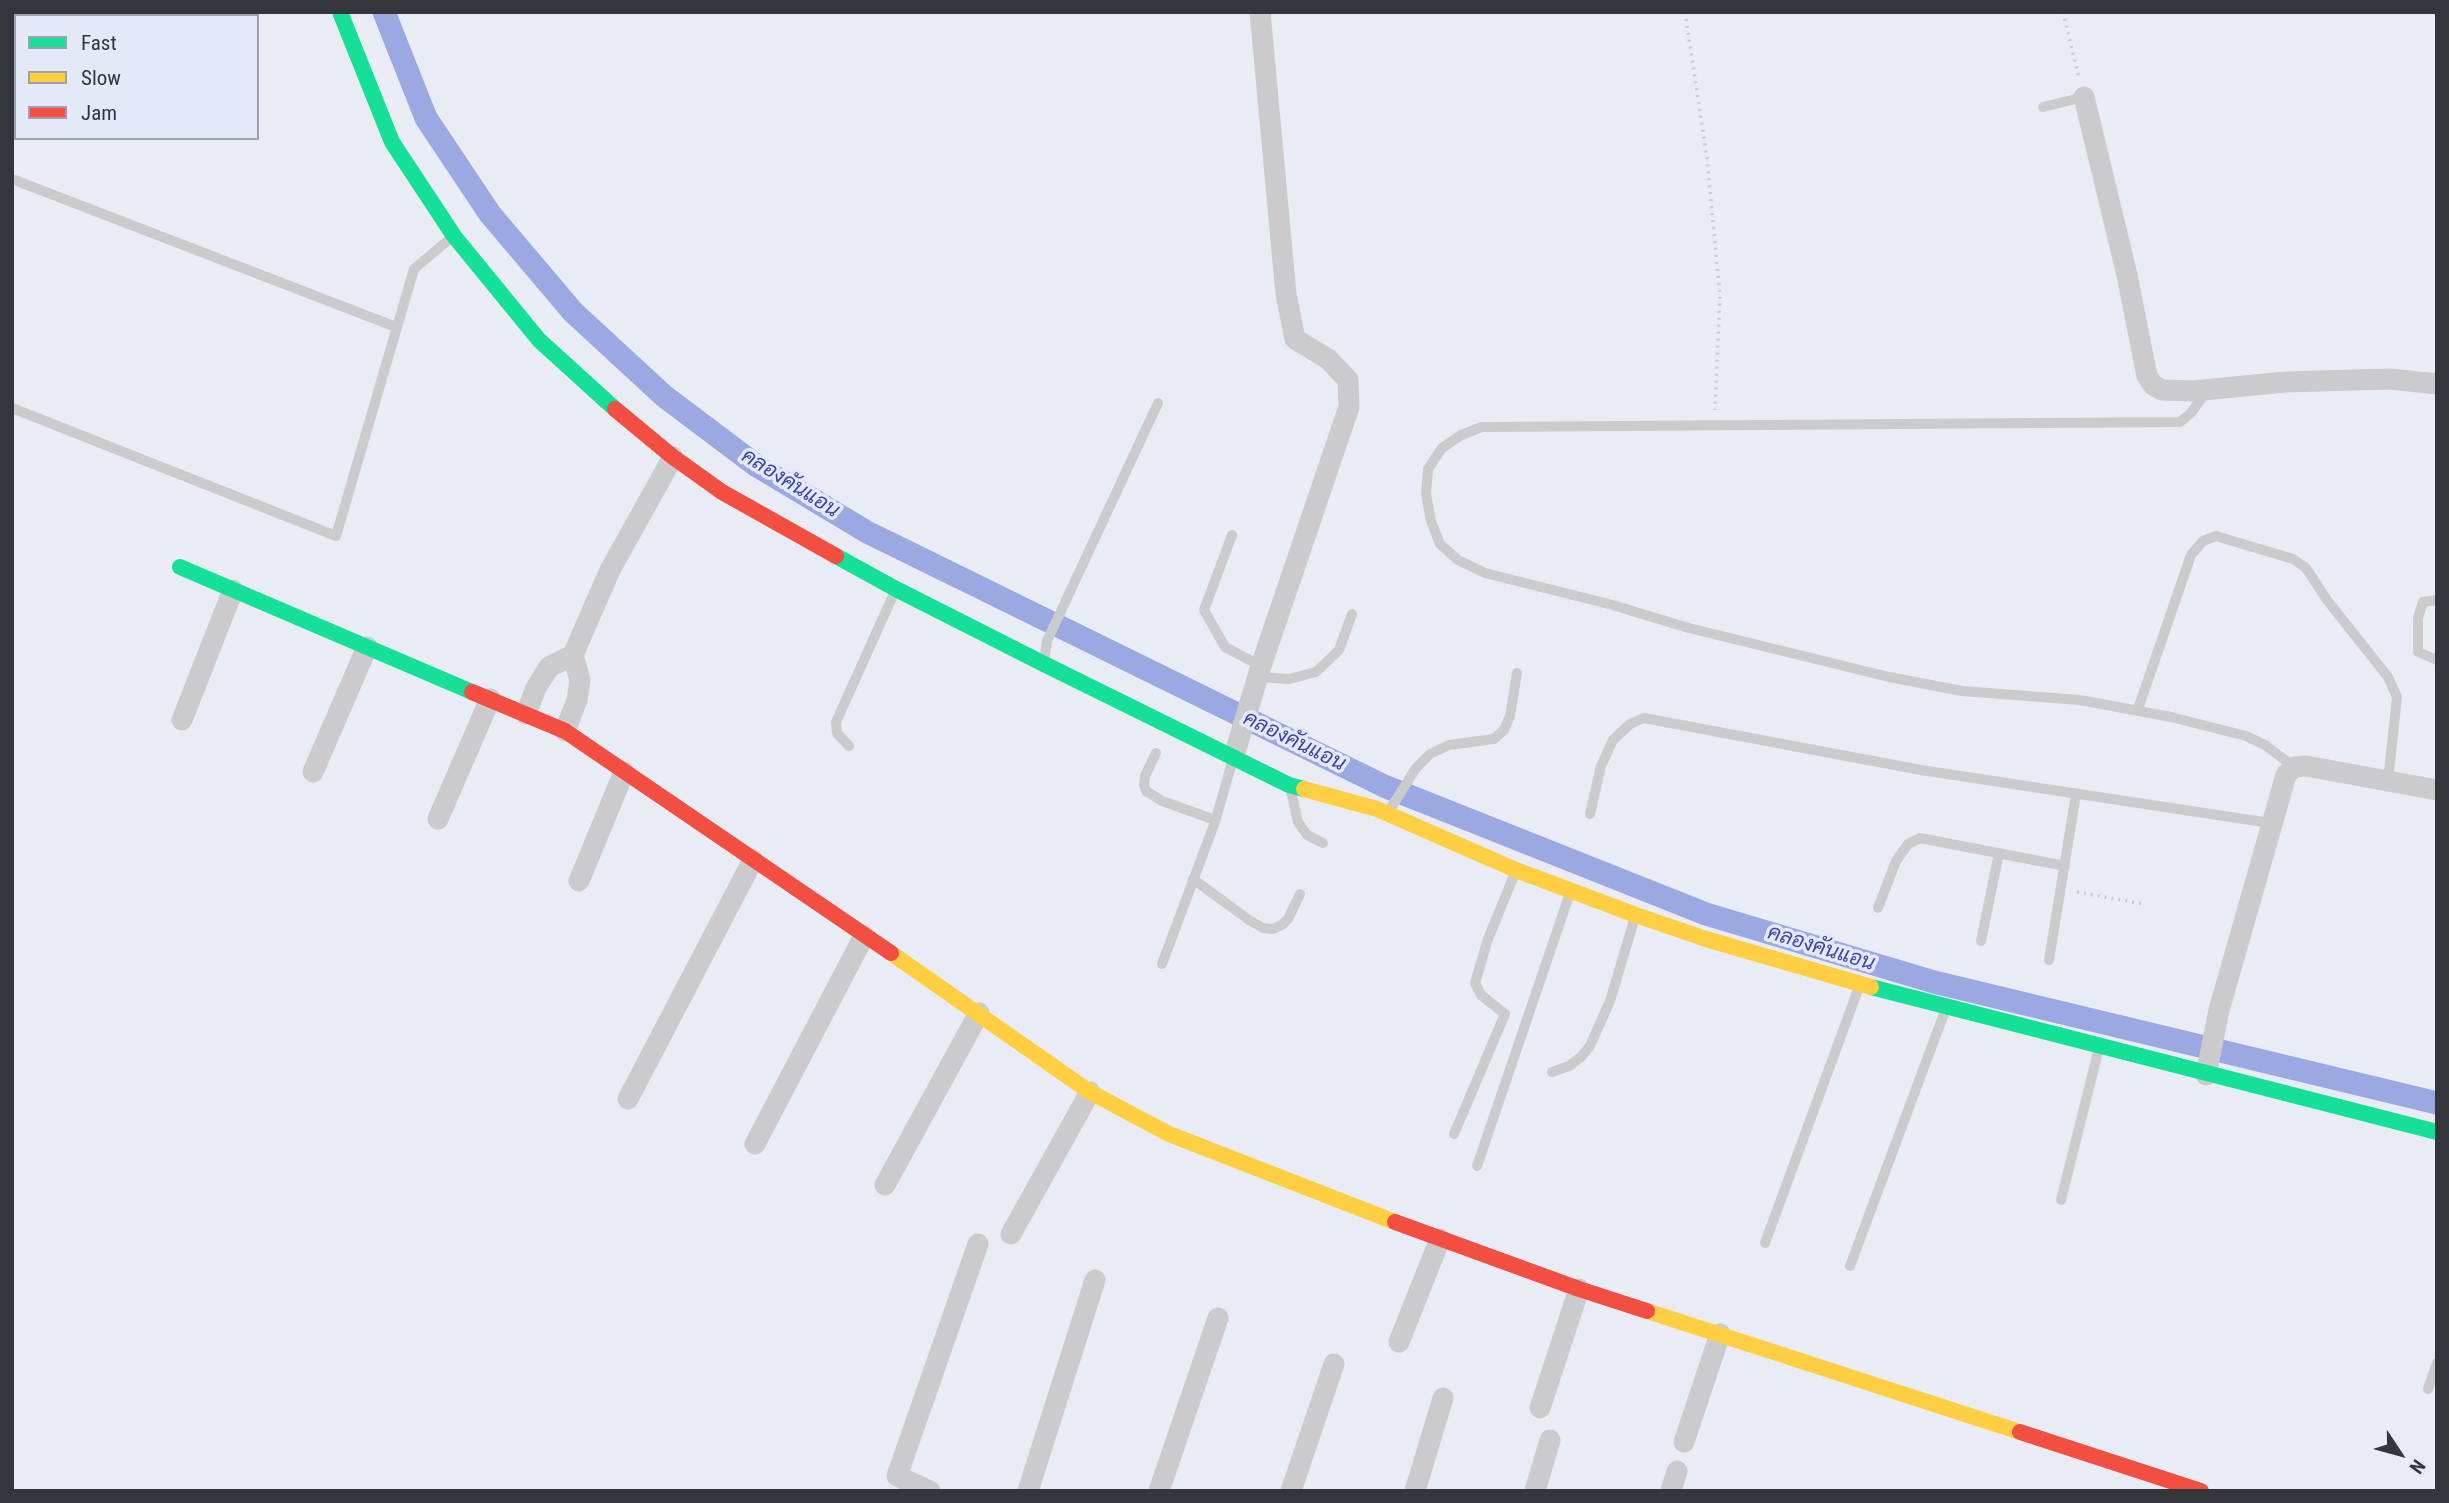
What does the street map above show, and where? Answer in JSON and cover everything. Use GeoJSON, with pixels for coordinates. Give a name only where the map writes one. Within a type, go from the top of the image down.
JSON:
{"type":"FeatureCollection","features":[{"type":"Feature","properties":{"kind":"street"},"geometry":{"type":"LineString","coordinates":[[340,12],[392,142],[454,236],[540,340],[623,417],[722,492],[896,589],[1289,785],[1388,813],[1516,870],[1636,915],[1860,985],[2099,1048],[2208,1067],[2437,1132]]}},
{"type":"Feature","properties":{"kind":"street"},"geometry":{"type":"LineString","coordinates":[[1234,756],[1258,676],[1349,407],[1349,380],[1328,359],[1295,339],[1286,294],[1260,12]]}},
{"type":"Feature","properties":{"kind":"street"},"geometry":{"type":"LineString","coordinates":[[2084,97],[2127,275],[2147,376],[2153,385],[2162,390],[2208,389],[2285,382],[2390,379],[2437,384]]}},
{"type":"Feature","properties":{"kind":"street"},"geometry":{"type":"LineString","coordinates":[[565,732],[578,700],[580,680],[573,655],[610,570],[673,457]]}},
{"type":"Feature","properties":{"kind":"street"},"geometry":{"type":"LineString","coordinates":[[180,567],[565,732],[979,1013],[1090,1092],[1169,1134],[1579,1289],[2175,1487],[2201,1491]]}},
{"type":"Feature","properties":{"kind":"street"},"geometry":{"type":"LineString","coordinates":[[182,720],[233,590]]}},
{"type":"Feature","properties":{"kind":"street"},"geometry":{"type":"LineString","coordinates":[[313,772],[367,647]]}},
{"type":"Feature","properties":{"kind":"street"},"geometry":{"type":"LineString","coordinates":[[526,714],[536,688],[549,667],[573,655]]}},
{"type":"Feature","properties":{"kind":"street"},"geometry":{"type":"LineString","coordinates":[[438,819],[490,699]]}},
{"type":"Feature","properties":{"kind":"street"},"geometry":{"type":"LineString","coordinates":[[2208,1067],[2219,1010],[2270,823],[2286,775],[2294,767],[2306,766],[2437,790]]}},
{"type":"Feature","properties":{"kind":"street"},"geometry":{"type":"LineString","coordinates":[[579,881],[624,772]]}},
{"type":"Feature","properties":{"kind":"street"},"geometry":{"type":"LineString","coordinates":[[628,1099],[753,860]]}},
{"type":"Feature","properties":{"kind":"street"},"geometry":{"type":"LineString","coordinates":[[755,1144],[864,936]]}},
{"type":"Feature","properties":{"kind":"street"},"geometry":{"type":"LineString","coordinates":[[885,1185],[979,1013]]}},
{"type":"Feature","properties":{"kind":"street"},"geometry":{"type":"LineString","coordinates":[[1011,1234],[1090,1092]]}},
{"type":"Feature","properties":{"kind":"street"},"geometry":{"type":"LineString","coordinates":[[1399,1342],[1440,1238]]}},
{"type":"Feature","properties":{"kind":"street"},"geometry":{"type":"LineString","coordinates":[[930,1491],[897,1476],[978,1244]]}},
{"type":"Feature","properties":{"kind":"street"},"geometry":{"type":"LineString","coordinates":[[1028,1491],[1095,1280]]}},
{"type":"Feature","properties":{"kind":"street"},"geometry":{"type":"LineString","coordinates":[[1540,1408],[1579,1289]]}},
{"type":"Feature","properties":{"kind":"street"},"geometry":{"type":"LineString","coordinates":[[1159,1491],[1218,1318]]}},
{"type":"Feature","properties":{"kind":"street"},"geometry":{"type":"LineString","coordinates":[[1684,1442],[1720,1334]]}},
{"type":"Feature","properties":{"kind":"street"},"geometry":{"type":"LineString","coordinates":[[1292,1491],[1334,1364]]}},
{"type":"Feature","properties":{"kind":"street"},"geometry":{"type":"LineString","coordinates":[[1415,1491],[1443,1398]]}},
{"type":"Feature","properties":{"kind":"street"},"geometry":{"type":"LineString","coordinates":[[1535,1491],[1550,1440]]}},
{"type":"Feature","properties":{"kind":"lane"},"geometry":{"type":"LineString","coordinates":[[2042,107],[2084,97]]}},
{"type":"Feature","properties":{"kind":"lane"},"geometry":{"type":"LineString","coordinates":[[12,178],[396,327]]}},
{"type":"Feature","properties":{"kind":"lane"},"geometry":{"type":"LineString","coordinates":[[12,408],[336,536],[414,270],[454,236]]}},
{"type":"Feature","properties":{"kind":"lane"},"geometry":{"type":"LineString","coordinates":[[2208,389],[2192,413],[2180,422],[1482,427],[1461,435],[1442,448],[1428,469],[1426,494],[1431,521],[1440,544],[1458,560],[1485,573],[1609,604],[1689,628],[1889,677],[1962,691],[2080,700],[2138,709],[2246,736],[2265,745],[2294,767]]}},
{"type":"Feature","properties":{"kind":"lane"},"geometry":{"type":"LineString","coordinates":[[1044,664],[1047,641],[1158,403]]}},
{"type":"Feature","properties":{"kind":"lane"},"geometry":{"type":"LineString","coordinates":[[1232,535],[1204,610],[1225,646],[1258,676],[1289,679],[1316,671],[1339,650],[1352,614]]}},
{"type":"Feature","properties":{"kind":"lane"},"geometry":{"type":"LineString","coordinates":[[2138,709],[2192,555],[2203,541],[2216,536],[2293,559],[2306,568],[2327,600],[2388,677],[2397,697],[2388,781]]}},
{"type":"Feature","properties":{"kind":"lane"},"geometry":{"type":"LineString","coordinates":[[849,746],[837,733],[836,722],[896,589]]}},
{"type":"Feature","properties":{"kind":"lane"},"geometry":{"type":"LineString","coordinates":[[2437,600],[2423,602],[2418,618],[2418,652],[2437,660]]}},
{"type":"Feature","properties":{"kind":"lane"},"geometry":{"type":"LineString","coordinates":[[1388,813],[1416,768],[1430,754],[1449,745],[1494,739],[1504,730],[1510,716],[1517,673]]}},
{"type":"Feature","properties":{"kind":"lane"},"geometry":{"type":"LineString","coordinates":[[1590,814],[1601,766],[1613,740],[1630,724],[1644,719],[1921,771],[2270,823]]}},
{"type":"Feature","properties":{"kind":"lane"},"geometry":{"type":"LineString","coordinates":[[1156,753],[1145,776],[1146,791],[1162,801],[1215,820]]}},
{"type":"Feature","properties":{"kind":"lane"},"geometry":{"type":"LineString","coordinates":[[1162,964],[1215,820],[1234,756]]}},
{"type":"Feature","properties":{"kind":"lane"},"geometry":{"type":"LineString","coordinates":[[1289,785],[1298,822],[1307,835],[1323,843]]}},
{"type":"Feature","properties":{"kind":"lane"},"geometry":{"type":"LineString","coordinates":[[2049,960],[2077,794]]}},
{"type":"Feature","properties":{"kind":"lane"},"geometry":{"type":"LineString","coordinates":[[1878,908],[1896,861],[1908,845],[1920,838],[2065,866]]}},
{"type":"Feature","properties":{"kind":"lane"},"geometry":{"type":"LineString","coordinates":[[1981,942],[1999,853]]}},
{"type":"Feature","properties":{"kind":"lane"},"geometry":{"type":"LineString","coordinates":[[1454,1134],[1505,1014],[1481,995],[1475,983],[1488,939],[1516,870]]}},
{"type":"Feature","properties":{"kind":"lane"},"geometry":{"type":"LineString","coordinates":[[1193,879],[1263,928],[1273,929],[1282,925],[1288,919],[1300,894]]}},
{"type":"Feature","properties":{"kind":"lane"},"geometry":{"type":"LineString","coordinates":[[1477,1166],[1571,891]]}},
{"type":"Feature","properties":{"kind":"lane"},"geometry":{"type":"LineString","coordinates":[[1552,1072],[1569,1066],[1591,1046],[1610,1001],[1636,915]]}},
{"type":"Feature","properties":{"kind":"lane"},"geometry":{"type":"LineString","coordinates":[[1765,1243],[1860,985]]}},
{"type":"Feature","properties":{"kind":"lane"},"geometry":{"type":"LineString","coordinates":[[1850,1266],[1946,1008]]}},
{"type":"Feature","properties":{"kind":"lane"},"geometry":{"type":"LineString","coordinates":[[2061,1200],[2099,1048]]}},
{"type":"Feature","properties":{"kind":"lane"},"geometry":{"type":"LineString","coordinates":[[2428,1389],[2437,1363]]}},
{"type":"Feature","properties":{"kind":"path"},"geometry":{"type":"LineString","coordinates":[[1685,12],[1707,158],[1720,296],[1715,425]]}},
{"type":"Feature","properties":{"kind":"path"},"geometry":{"type":"LineString","coordinates":[[2063,12],[2084,97]]}},
{"type":"Feature","properties":{"kind":"path"},"geometry":{"type":"LineString","coordinates":[[2061,889],[2143,904]]}},
{"type":"Feature","properties":{"kind":"waterway","name":"คลองคันแอน"},"geometry":{"type":"LineString","coordinates":[[384,12],[426,118],[490,214],[573,312],[664,396],[757,466],[867,532],[1384,786],[1706,914],[1934,982],[2437,1103]]}},
{"type":"Feature","properties":{"kind":"traffic: fast"},"geometry":{"type":"LineString","coordinates":[[340,12],[392,142],[454,236],[539,340],[615,409]]}},
{"type":"Feature","properties":{"kind":"traffic: fast"},"geometry":{"type":"LineString","coordinates":[[836,556],[1044,664],[1289,785],[1304,789]]}},
{"type":"Feature","properties":{"kind":"traffic: fast"},"geometry":{"type":"LineString","coordinates":[[180,567],[472,692]]}},
{"type":"Feature","properties":{"kind":"traffic: fast"},"geometry":{"type":"LineString","coordinates":[[1871,987],[2437,1132]]}},
{"type":"Feature","properties":{"kind":"traffic: slow"},"geometry":{"type":"LineString","coordinates":[[1304,789],[1377,809],[1516,870],[1636,915],[1706,939],[1871,987]]}},
{"type":"Feature","properties":{"kind":"traffic: slow"},"geometry":{"type":"LineString","coordinates":[[891,953],[1090,1092],[1169,1134],[1395,1222]]}},
{"type":"Feature","properties":{"kind":"traffic: slow"},"geometry":{"type":"LineString","coordinates":[[1647,1311],[2020,1432]]}},
{"type":"Feature","properties":{"kind":"traffic: jam"},"geometry":{"type":"LineString","coordinates":[[615,409],[673,457],[722,492],[836,556]]}},
{"type":"Feature","properties":{"kind":"traffic: jam"},"geometry":{"type":"LineString","coordinates":[[472,692],[565,731],[891,953]]}},
{"type":"Feature","properties":{"kind":"traffic: jam"},"geometry":{"type":"LineString","coordinates":[[1395,1222],[1647,1311]]}},
{"type":"Feature","properties":{"kind":"traffic: jam"},"geometry":{"type":"LineString","coordinates":[[2020,1432],[2201,1491]]}}]}
